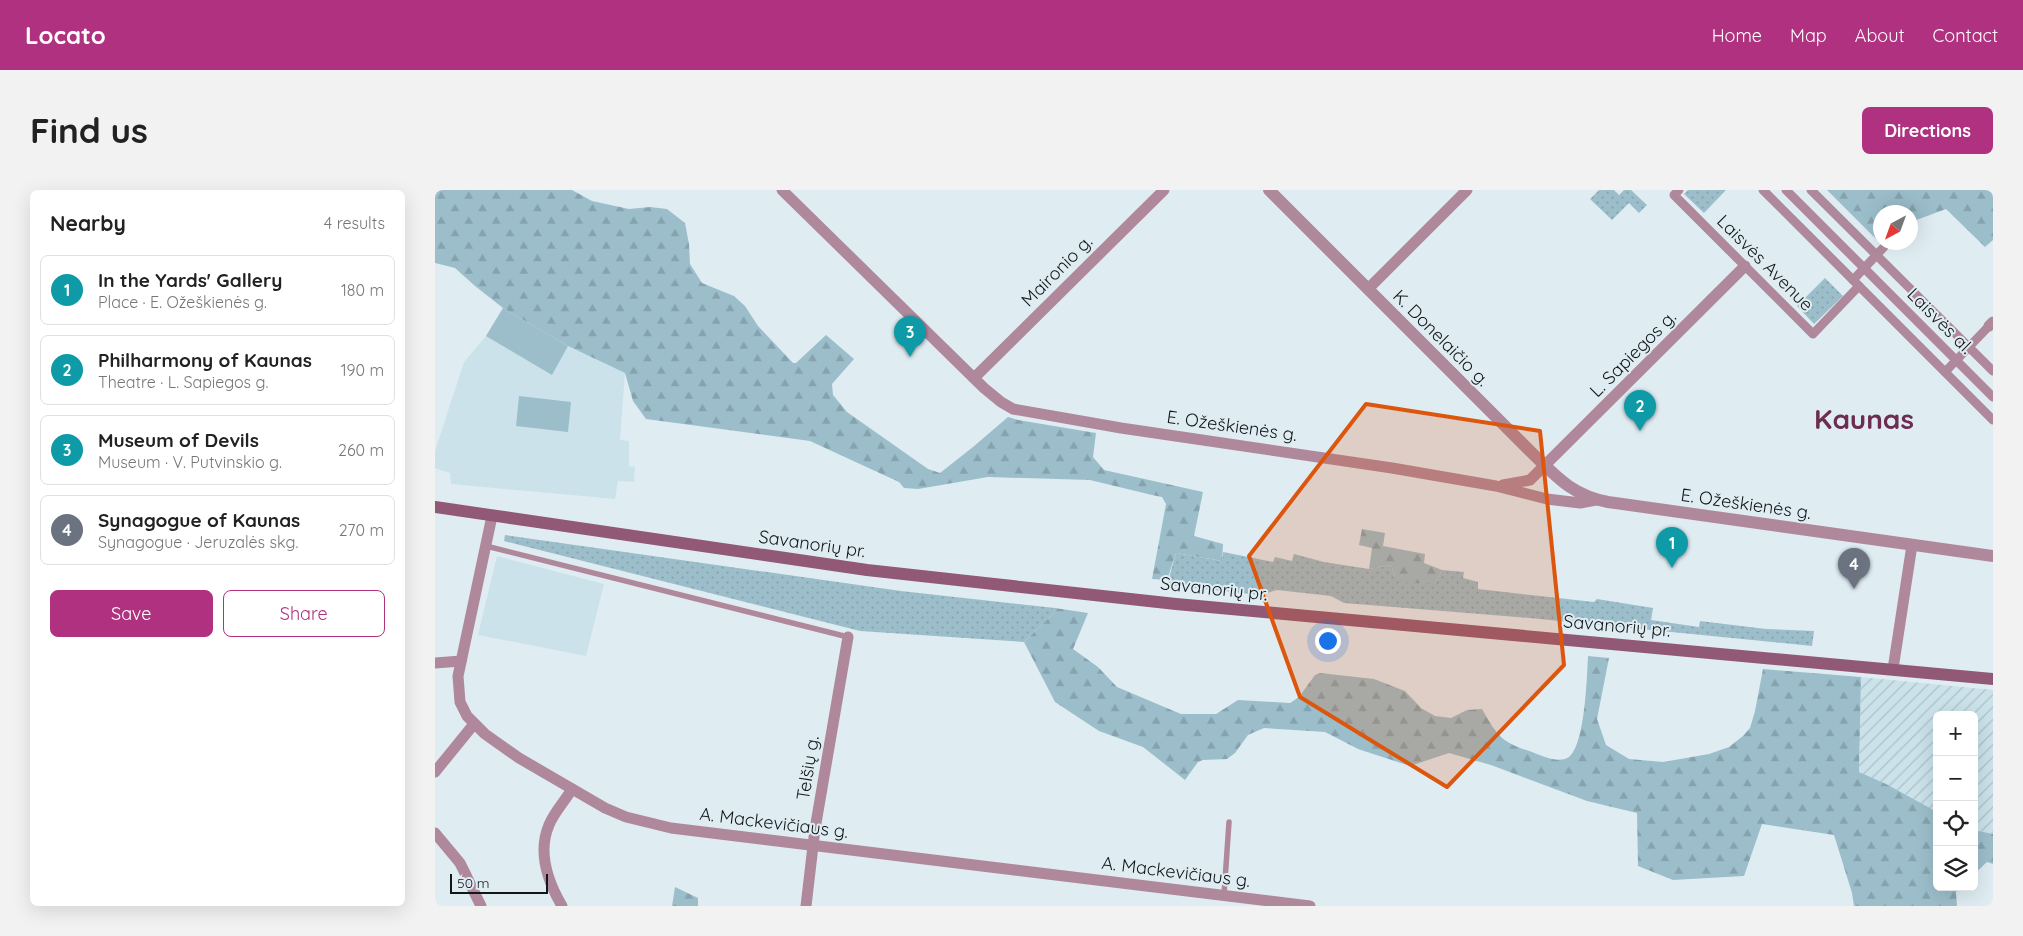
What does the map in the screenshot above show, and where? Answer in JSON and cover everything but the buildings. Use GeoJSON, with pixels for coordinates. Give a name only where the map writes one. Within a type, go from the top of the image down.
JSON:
{"type":"FeatureCollection","features":[{"type":"Feature","properties":{"kind":"main road","name":"Savanorių pr."},"geometry":{"type":"LineString","coordinates":[[435,507],[867,570],[1114,597],[1993,679]]}},
{"type":"Feature","properties":{"kind":"street","name":"E. Ožeškienės g."},"geometry":{"type":"LineString","coordinates":[[782,190],[974,378],[1001,402],[1023,412],[1319,456],[1496,486],[1547,499],[1580,503],[1596,500],[1993,556]]}},
{"type":"Feature","properties":{"kind":"street","name":"Maironio g."},"geometry":{"type":"LineString","coordinates":[[974,378],[1164,190]]}},
{"type":"Feature","properties":{"kind":"street","name":"K. Donelaičio g."},"geometry":{"type":"LineString","coordinates":[[1269,190],[1545,466],[1579,494],[1596,500]]}},
{"type":"Feature","properties":{"kind":"street"},"geometry":{"type":"LineString","coordinates":[[1368,289],[1467,190]]}},
{"type":"Feature","properties":{"kind":"street","name":"Laisvės Avenue"},"geometry":{"type":"LineString","coordinates":[[1679,190],[1674,195],[1813,334],[1856,283]]}},
{"type":"Feature","properties":{"kind":"street"},"geometry":{"type":"LineString","coordinates":[[1763,190],[1993,420]]}},
{"type":"Feature","properties":{"kind":"street","name":"Laisvės al."},"geometry":{"type":"LineString","coordinates":[[1786,190],[1993,397]]}},
{"type":"Feature","properties":{"kind":"street"},"geometry":{"type":"LineString","coordinates":[[1811,190],[1993,371]]}},
{"type":"Feature","properties":{"kind":"street"},"geometry":{"type":"LineString","coordinates":[[1856,283],[1864,268],[1881,250]]}},
{"type":"Feature","properties":{"kind":"street","name":"L. Sapiegos g."},"geometry":{"type":"LineString","coordinates":[[1545,466],[1745,266]]}},
{"type":"Feature","properties":{"kind":"street"},"geometry":{"type":"LineString","coordinates":[[1945,372],[1991,324]]}},
{"type":"Feature","properties":{"kind":"street","name":"E. Ožeškienės g."},"geometry":{"type":"LineString","coordinates":[[1496,486],[1517,484],[1530,480],[1545,466]]}},
{"type":"Feature","properties":{"kind":"street","name":"A. Mackevičiaus g."},"geometry":{"type":"LineString","coordinates":[[492,516],[458,676],[460,702],[467,716],[485,734],[519,758],[605,808],[649,824],[1223,901],[1310,906]]}},
{"type":"Feature","properties":{"kind":"street"},"geometry":{"type":"LineString","coordinates":[[1893,669],[1912,545]]}},
{"type":"Feature","properties":{"kind":"street","name":"Telšių g."},"geometry":{"type":"LineString","coordinates":[[806,906],[813,845],[848,636]]}},
{"type":"Feature","properties":{"kind":"street"},"geometry":{"type":"LineString","coordinates":[[435,663],[461,661]]}},
{"type":"Feature","properties":{"kind":"street"},"geometry":{"type":"LineString","coordinates":[[435,772],[474,724]]}},
{"type":"Feature","properties":{"kind":"street"},"geometry":{"type":"LineString","coordinates":[[562,906],[550,884],[544,865],[544,849],[549,824],[572,789]]}},
{"type":"Feature","properties":{"kind":"street"},"geometry":{"type":"LineString","coordinates":[[435,833],[460,863],[481,906]]}},
{"type":"Feature","properties":{"kind":"lane"},"geometry":{"type":"LineString","coordinates":[[486,546],[848,636]]}},
{"type":"Feature","properties":{"kind":"lane"},"geometry":{"type":"LineString","coordinates":[[1223,901],[1229,822]]}},
{"type":"Feature","properties":{"kind":"highlighted area"},"geometry":{"type":"Polygon","coordinates":[[[1366,404],[1540,431],[1564,665],[1447,787],[1300,697],[1249,556],[1366,404]]]}},
{"type":"Feature","properties":{"kind":"shaded area"},"geometry":{"type":"Polygon","coordinates":[[[503,308],[568,346],[625,373],[620,440],[629,441],[629,466],[635,467],[634,482],[618,481],[615,499],[451,484],[450,473],[435,468],[435,451],[464,362],[486,336],[503,308]]]}},
{"type":"Feature","properties":{"kind":"shaded area"},"geometry":{"type":"Polygon","coordinates":[[[497,556],[604,584],[586,656],[478,635],[497,556]]]}},
{"type":"Feature","properties":{"kind":"shaded area"},"geometry":{"type":"Polygon","coordinates":[[[1861,677],[1993,690],[1993,834],[1978,831],[1978,711],[1933,711],[1933,810],[1859,772],[1861,677]]]}},
{"type":"Feature","properties":{"kind":"green space"},"geometry":{"type":"Polygon","coordinates":[[[435,190],[572,190],[592,201],[629,209],[650,207],[667,209],[685,223],[690,264],[702,283],[734,296],[745,306],[758,326],[793,363],[796,363],[826,335],[854,359],[832,384],[833,395],[847,412],[928,469],[940,473],[1008,417],[1096,433],[1093,457],[1104,470],[1203,492],[1194,536],[1223,544],[1222,561],[1176,553],[1167,580],[1152,579],[1166,504],[1162,497],[1090,480],[988,477],[918,489],[904,488],[899,482],[810,441],[646,419],[633,401],[625,373],[568,346],[503,308],[455,268],[435,263],[435,190]]]}},
{"type":"Feature","properties":{"kind":"green space"},"geometry":{"type":"Polygon","coordinates":[[[1599,190],[1614,190],[1619,195],[1624,190],[1631,190],[1647,205],[1639,213],[1629,203],[1612,220],[1590,199],[1599,190]]]}},
{"type":"Feature","properties":{"kind":"green space"},"geometry":{"type":"Polygon","coordinates":[[[1688,190],[1726,190],[1704,213],[1684,194],[1688,190]]]}},
{"type":"Feature","properties":{"kind":"green space"},"geometry":{"type":"Polygon","coordinates":[[[1827,190],[1993,190],[1993,240],[1985,247],[1946,209],[1918,219],[1918,205],[1873,205],[1873,236],[1827,190]]]}},
{"type":"Feature","properties":{"kind":"green space"},"geometry":{"type":"Polygon","coordinates":[[[1825,278],[1843,296],[1814,324],[1797,306],[1825,278]]]}},
{"type":"Feature","properties":{"kind":"green space"},"geometry":{"type":"Polygon","coordinates":[[[503,308],[568,346],[552,375],[486,336],[503,308]]]}},
{"type":"Feature","properties":{"kind":"green space"},"geometry":{"type":"Polygon","coordinates":[[[519,396],[571,402],[568,432],[516,426],[519,396]]]}},
{"type":"Feature","properties":{"kind":"green space"},"geometry":{"type":"Polygon","coordinates":[[[1362,529],[1385,533],[1383,546],[1425,554],[1424,563],[1442,570],[1435,583],[1401,583],[1395,576],[1391,565],[1369,569],[1372,548],[1359,545],[1362,529]]]}},
{"type":"Feature","properties":{"kind":"green space"},"geometry":{"type":"Polygon","coordinates":[[[505,535],[901,591],[1055,608],[1054,613],[1024,642],[860,631],[504,541],[505,535]]]}},
{"type":"Feature","properties":{"kind":"green space"},"geometry":{"type":"Polygon","coordinates":[[[1223,552],[1273,562],[1275,557],[1292,561],[1294,554],[1324,562],[1369,569],[1391,565],[1395,576],[1435,583],[1442,570],[1464,572],[1463,578],[1478,582],[1478,589],[1594,602],[1597,599],[1653,608],[1651,620],[1699,627],[1700,621],[1766,629],[1814,631],[1812,646],[1530,618],[1344,603],[1331,596],[1277,590],[1260,595],[1167,585],[1176,553],[1222,561],[1223,552]]]}},
{"type":"Feature","properties":{"kind":"green space"},"geometry":{"type":"Polygon","coordinates":[[[1055,608],[1088,613],[1073,649],[1098,667],[1117,687],[1181,714],[1216,714],[1238,700],[1290,703],[1299,697],[1315,675],[1320,673],[1374,679],[1405,691],[1421,708],[1435,716],[1451,718],[1467,710],[1482,709],[1501,737],[1513,745],[1555,760],[1569,757],[1579,739],[1584,710],[1588,656],[1609,658],[1597,719],[1606,745],[1629,759],[1663,762],[1709,754],[1729,747],[1743,736],[1750,728],[1763,669],[1861,677],[1859,772],[1886,784],[1933,810],[1933,891],[1957,891],[1957,906],[1854,906],[1852,893],[1834,835],[1762,824],[1744,876],[1673,880],[1638,866],[1637,813],[1587,801],[1491,765],[1449,753],[1410,766],[1358,749],[1325,732],[1264,728],[1248,735],[1235,753],[1227,759],[1198,762],[1185,780],[1143,747],[1099,731],[1055,702],[1024,642],[1054,613],[1055,608]]]}},
{"type":"Feature","properties":{"kind":"green space"},"geometry":{"type":"Polygon","coordinates":[[[1978,831],[1993,834],[1993,864],[1987,862],[1978,870],[1978,831]]]}},
{"type":"Feature","properties":{"kind":"green space"},"geometry":{"type":"Polygon","coordinates":[[[675,887],[698,898],[698,906],[672,906],[675,887]]]}},
{"type":"Feature","properties":{"kind":"place","name":"Museum of Devils"},"geometry":{"type":"Point","coordinates":[910,357]}},
{"type":"Feature","properties":{"kind":"place","name":"Philharmony of Kaunas"},"geometry":{"type":"Point","coordinates":[1640,431]}},
{"type":"Feature","properties":{"kind":"place","name":"In the Yards' Gallery"},"geometry":{"type":"Point","coordinates":[1672,568]}},
{"type":"Feature","properties":{"kind":"place","name":"Synagogue of Kaunas"},"geometry":{"type":"Point","coordinates":[1854,589]}},
{"type":"Feature","properties":{"kind":"district","name":"Kaunas"},"geometry":{"type":"Point","coordinates":[1864,419]}}]}
